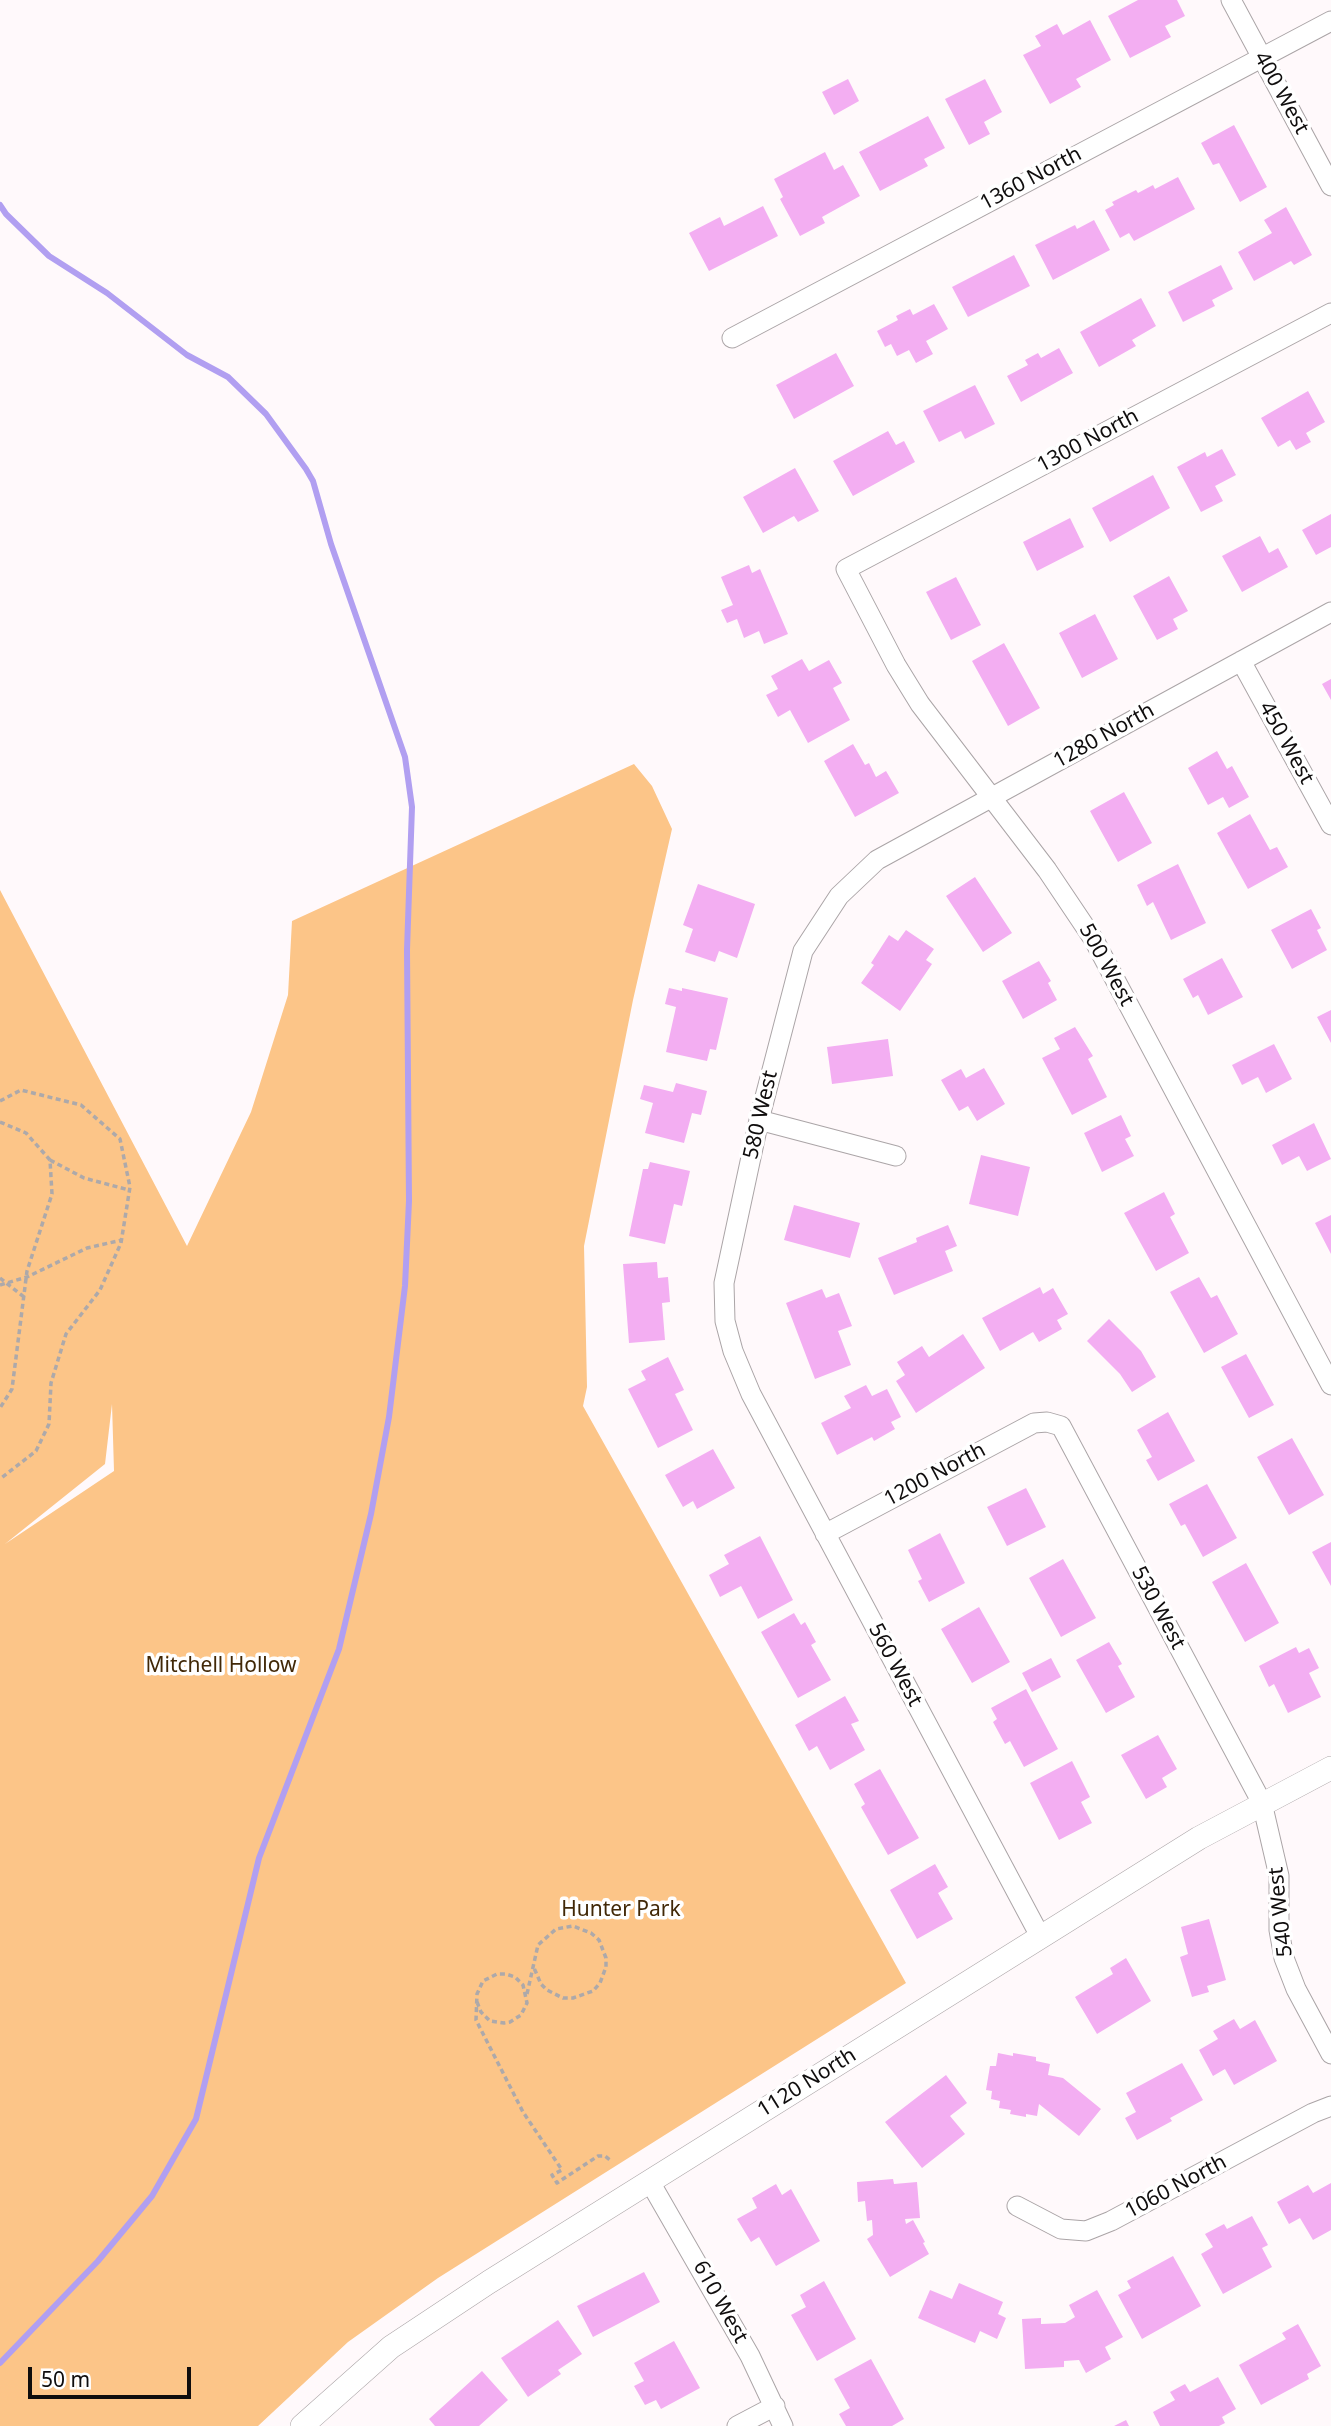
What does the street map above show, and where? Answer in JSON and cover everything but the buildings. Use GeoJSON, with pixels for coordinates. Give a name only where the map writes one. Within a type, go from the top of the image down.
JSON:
{"type":"FeatureCollection","features":[{"type":"Feature","properties":{"kind":"street","name":"400 West"},"geometry":{"type":"LineString","coordinates":[[1231,0],[1331,186]]}},
{"type":"Feature","properties":{"kind":"street","name":"1360 North"},"geometry":{"type":"LineString","coordinates":[[732,338],[1331,21]]}},
{"type":"Feature","properties":{"kind":"street","name":"1300 North"},"geometry":{"type":"LineString","coordinates":[[846,569],[1331,313]]}},
{"type":"Feature","properties":{"kind":"street","name":"500 West"},"geometry":{"type":"LineString","coordinates":[[846,569],[896,665],[920,704],[1047,870],[1094,940],[1331,1385]]}},
{"type":"Feature","properties":{"kind":"street","name":"1280 North"},"geometry":{"type":"LineString","coordinates":[[877,860],[1331,612]]}},
{"type":"Feature","properties":{"kind":"street","name":"450 West"},"geometry":{"type":"LineString","coordinates":[[1241,661],[1331,825]]}},
{"type":"Feature","properties":{"kind":"street","name":"580 West"},"geometry":{"type":"LineString","coordinates":[[751,1394],[733,1351],[726,1321],[724,1283],[759,1120],[803,951],[839,896],[877,860]]}},
{"type":"Feature","properties":{"kind":"street"},"geometry":{"type":"LineString","coordinates":[[759,1120],[896,1156]]}},
{"type":"Feature","properties":{"kind":"street","name":"560 West"},"geometry":{"type":"LineString","coordinates":[[751,1394],[1040,1936]]}},
{"type":"Feature","properties":{"kind":"street","name":"1200 North"},"geometry":{"type":"LineString","coordinates":[[825,1534],[1034,1423],[1047,1422]]}},
{"type":"Feature","properties":{"kind":"street","name":"530 West"},"geometry":{"type":"LineString","coordinates":[[1047,1422],[1060,1426],[1262,1803]]}},
{"type":"Feature","properties":{"kind":"street","name":"1120 North"},"geometry":{"type":"LineString","coordinates":[[302,2426],[391,2347],[489,2282],[1199,1838],[1331,1768]]}},
{"type":"Feature","properties":{"kind":"street","name":"540 West"},"geometry":{"type":"LineString","coordinates":[[1262,1803],[1279,1876],[1279,1930],[1284,1958],[1296,1989],[1331,2054]]}},
{"type":"Feature","properties":{"kind":"street","name":"1060 North"},"geometry":{"type":"LineString","coordinates":[[1017,2206],[1061,2229],[1086,2231],[1111,2221],[1313,2113],[1331,2106]]}},
{"type":"Feature","properties":{"kind":"street","name":"610 West"},"geometry":{"type":"LineString","coordinates":[[650,2182],[750,2356],[783,2426]]}},
{"type":"Feature","properties":{"kind":"street"},"geometry":{"type":"LineString","coordinates":[[737,2426],[775,2406]]}},
{"type":"Feature","properties":{"kind":"path"},"geometry":{"type":"LineString","coordinates":[[0,1101],[20,1090],[82,1105],[120,1139],[130,1190],[122,1240],[100,1290],[66,1334],[51,1383],[49,1424],[36,1451],[1,1477]]}},
{"type":"Feature","properties":{"kind":"path"},"geometry":{"type":"LineString","coordinates":[[0,1122],[26,1133],[50,1160],[84,1178],[130,1190]]}},
{"type":"Feature","properties":{"kind":"path"},"geometry":{"type":"LineString","coordinates":[[0,1408],[12,1389],[27,1277],[52,1194],[50,1160]]}},
{"type":"Feature","properties":{"kind":"path"},"geometry":{"type":"LineString","coordinates":[[0,1284],[27,1277],[87,1248],[122,1240]]}},
{"type":"Feature","properties":{"kind":"path"},"geometry":{"type":"LineString","coordinates":[[0,1278],[24,1297]]}},
{"type":"Feature","properties":{"kind":"path"},"geometry":{"type":"LineString","coordinates":[[477,2002],[485,2017],[503,2024],[521,2015],[527,2003],[534,1956],[542,1939],[564,1926],[581,1928],[591,1933],[599,1940],[606,1958],[606,1967],[600,1983],[593,1991],[573,1998],[563,1998],[547,1990],[536,1976],[534,1968]]}},
{"type":"Feature","properties":{"kind":"path"},"geometry":{"type":"LineString","coordinates":[[527,1996],[523,1985],[515,1977],[497,1974],[483,1981],[477,1994],[476,2020],[523,2112],[562,2170],[552,2175],[557,2183],[598,2157],[605,2156],[610,2160]]}},
{"type":"Feature","properties":{"kind":"green space","name":"Mitchell Hollow"},"geometry":{"type":"Polygon","coordinates":[[[634,764],[652,786],[672,829],[633,1000],[584,1246],[587,1387],[583,1406],[906,1983],[438,2278],[348,2342],[258,2426],[0,2426],[0,890],[187,1246],[251,1112],[288,995],[292,921],[634,764]],[[112,1404],[105,1464],[5,1544],[114,1471],[112,1404]]]}},
{"type":"Feature","properties":{"kind":"waterway"},"geometry":{"type":"LineString","coordinates":[[0,205],[49,256],[107,293],[187,355],[228,377],[266,414],[306,469],[313,481],[331,544],[405,757],[412,807],[407,950],[409,1201],[405,1286],[389,1417],[371,1514],[339,1649],[259,1858],[196,2119],[152,2196],[98,2261],[0,2363]]}},
{"type":"Feature","properties":{"kind":"park label","name":"Hunter Park"},"geometry":{"type":"Point","coordinates":[621,1910]}}]}
